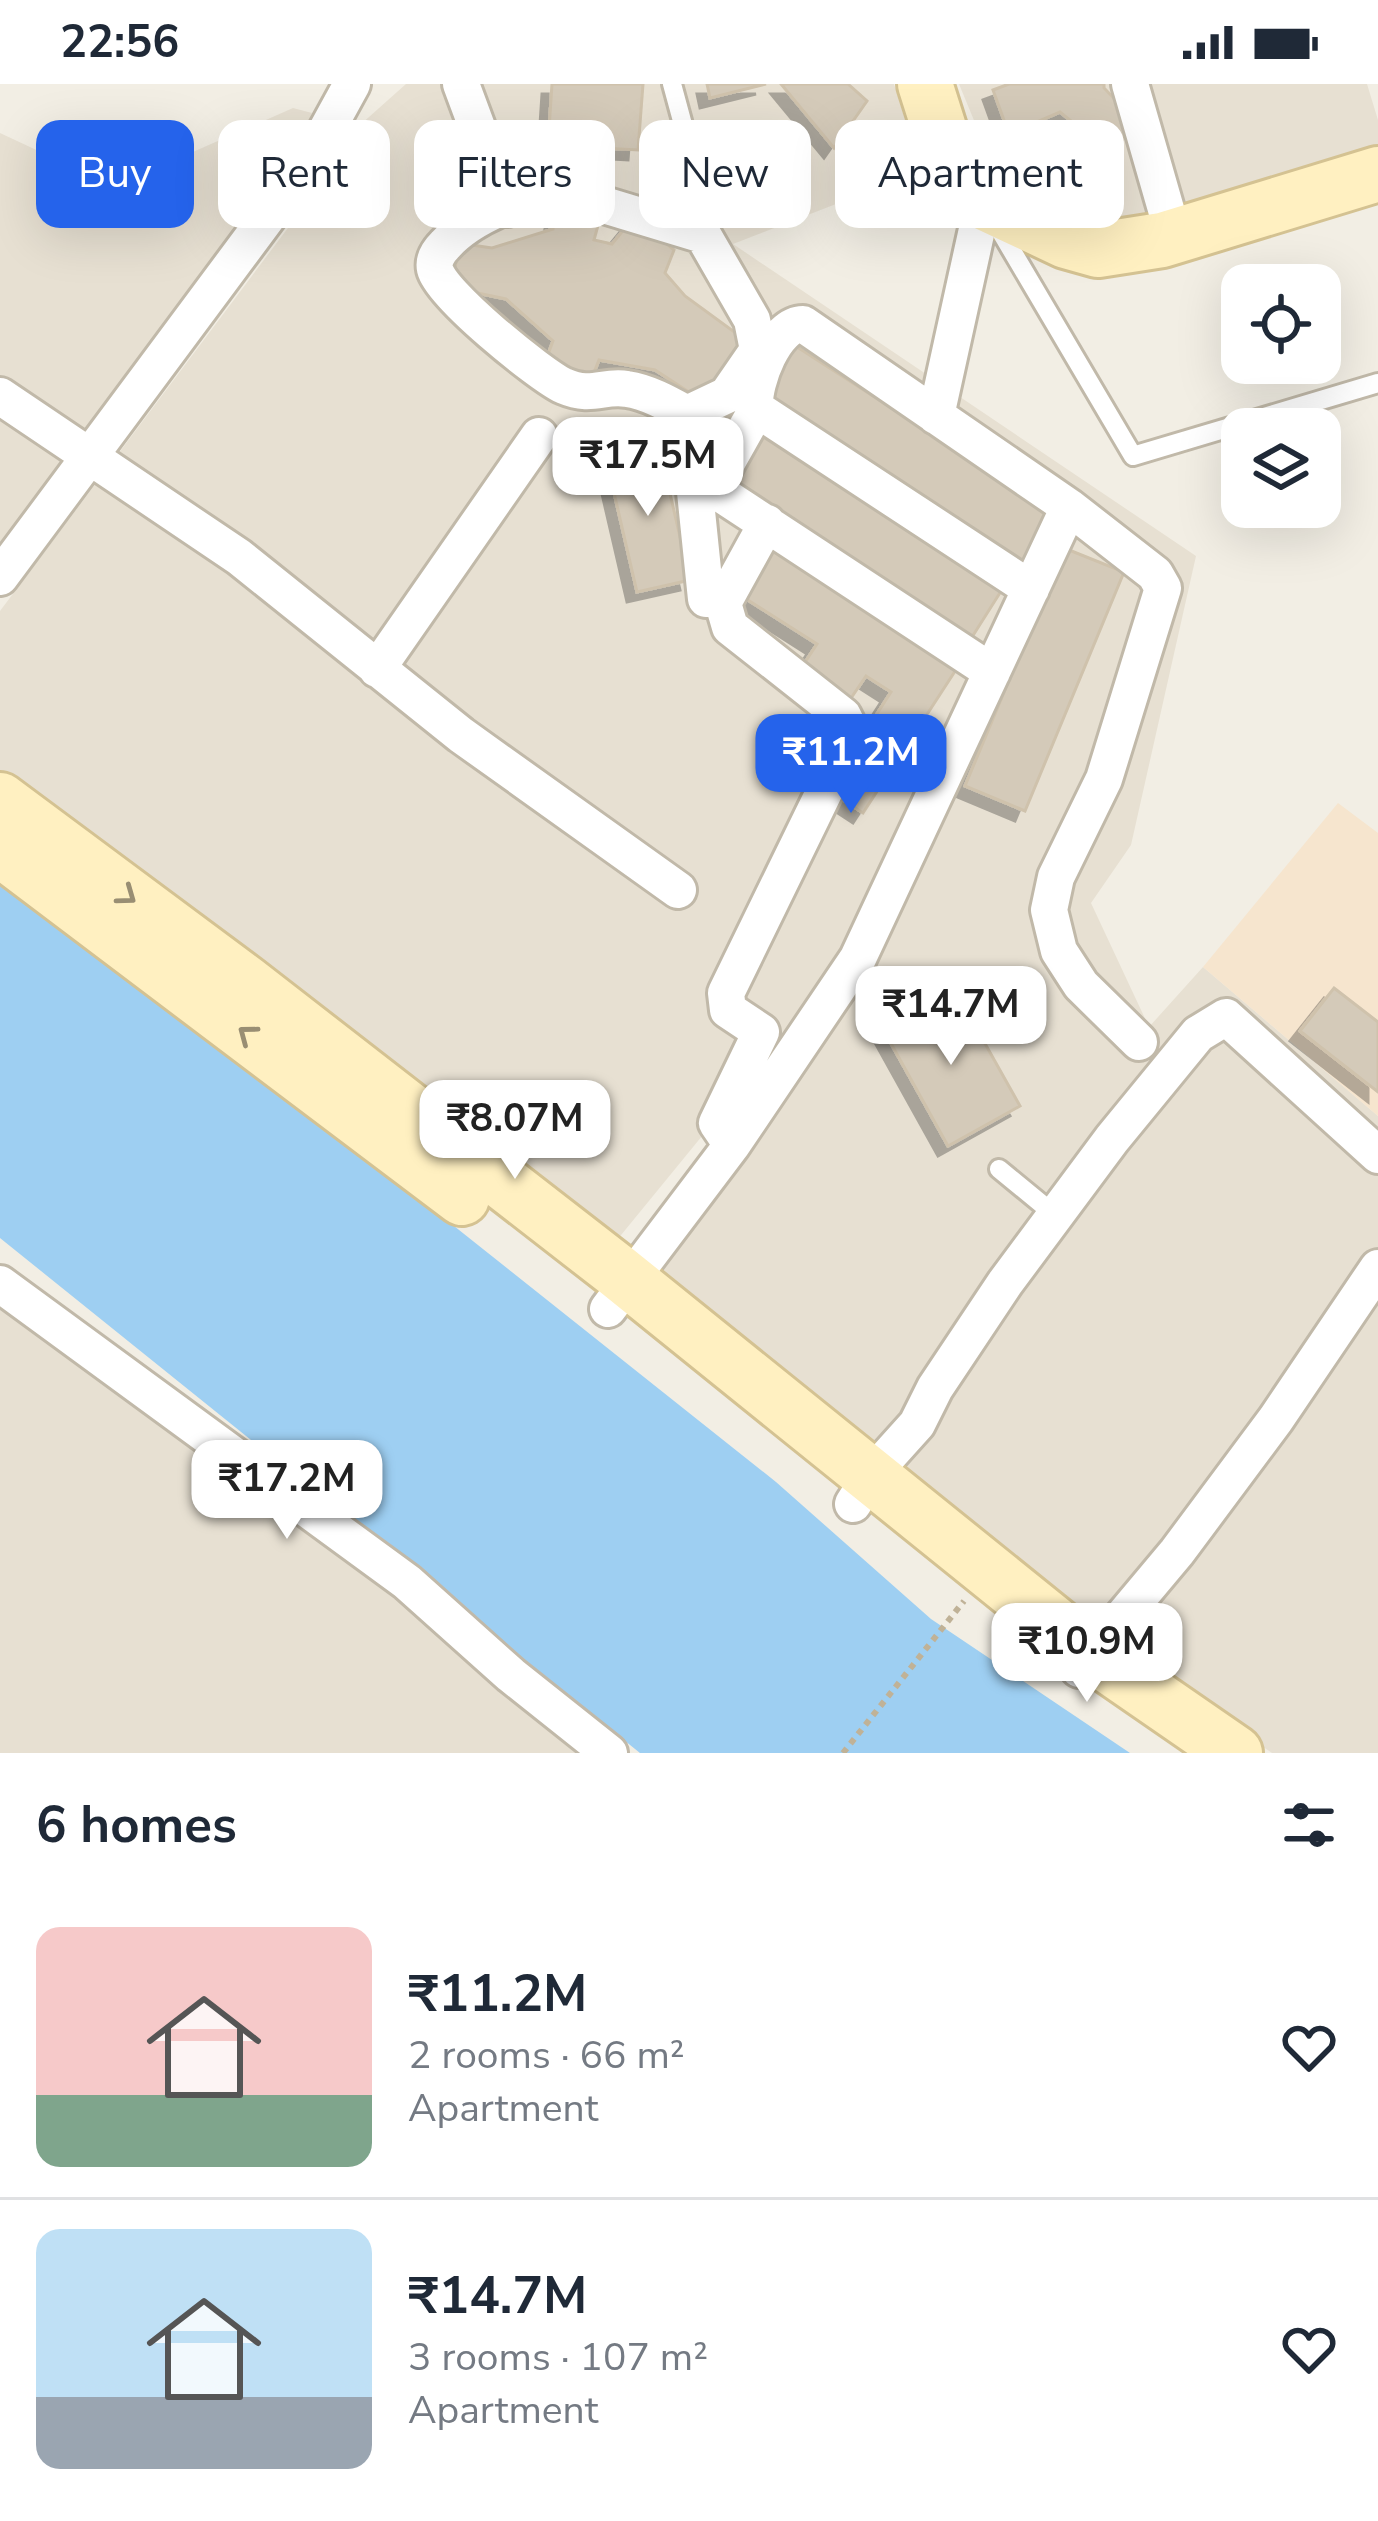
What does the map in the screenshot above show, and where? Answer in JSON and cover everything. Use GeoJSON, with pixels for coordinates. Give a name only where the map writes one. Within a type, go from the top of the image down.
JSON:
{"type":"FeatureCollection","features":[{"type":"Feature","properties":{"kind":"street"},"geometry":{"type":"LineString","coordinates":[[0,577],[312,157],[352,84]]}},
{"type":"Feature","properties":{"kind":"street"},"geometry":{"type":"LineString","coordinates":[[461,84],[474,120]]}},
{"type":"Feature","properties":{"kind":"street"},"geometry":{"type":"LineString","coordinates":[[925,84],[936,120]]}},
{"type":"Feature","properties":{"kind":"street"},"geometry":{"type":"LineString","coordinates":[[1130,84],[1174,236]]}},
{"type":"Feature","properties":{"kind":"street"},"geometry":{"type":"LineString","coordinates":[[1038,228],[1098,250],[1124,249],[1378,174]]}},
{"type":"Feature","properties":{"kind":"street"},"geometry":{"type":"LineString","coordinates":[[461,228],[438,253],[434,268],[444,291],[543,374],[590,394],[624,388],[687,414],[727,395],[758,350],[752,320],[704,236],[615,209]]}},
{"type":"Feature","properties":{"kind":"street"},"geometry":{"type":"LineString","coordinates":[[936,416],[977,228]]}},
{"type":"Feature","properties":{"kind":"street"},"geometry":{"type":"LineString","coordinates":[[992,672],[721,494],[716,482],[757,409],[754,394],[780,332],[791,324],[803,324],[1069,507],[1154,574],[1163,588],[1104,779],[1056,877],[1049,910],[1059,951],[1081,985],[1138,1042]]}},
{"type":"Feature","properties":{"kind":"street"},"geometry":{"type":"LineString","coordinates":[[0,396],[239,557],[460,735],[678,890]]}},
{"type":"Feature","properties":{"kind":"street"},"geometry":{"type":"LineString","coordinates":[[757,409],[1031,589]]}},
{"type":"Feature","properties":{"kind":"street"},"geometry":{"type":"LineString","coordinates":[[687,414],[706,599]]}},
{"type":"Feature","properties":{"kind":"street"},"geometry":{"type":"LineString","coordinates":[[377,668],[538,436]]}},
{"type":"Feature","properties":{"kind":"street"},"geometry":{"type":"LineString","coordinates":[[619,1296],[732,1145],[858,958],[1069,507]]}},
{"type":"Feature","properties":{"kind":"street"},"geometry":{"type":"LineString","coordinates":[[767,524],[723,603],[724,617],[730,627],[843,716],[849,728],[849,741],[725,993],[728,1010],[794,1052]]}},
{"type":"Feature","properties":{"kind":"street"},"geometry":{"type":"LineString","coordinates":[[0,800],[22,849],[325,1069],[619,1296],[862,1489],[977,1599],[1085,1663],[1210,1749]]}},
{"type":"Feature","properties":{"kind":"street"},"geometry":{"type":"LineString","coordinates":[[862,1489],[917,1424],[935,1388],[1055,1215],[1198,1034],[1226,1017],[1378,1155]]}},
{"type":"Feature","properties":{"kind":"street"},"geometry":{"type":"LineString","coordinates":[[732,1145],[717,1124],[761,1032]]}},
{"type":"Feature","properties":{"kind":"street"},"geometry":{"type":"LineString","coordinates":[[1085,1663],[1177,1552],[1262,1438],[1378,1268]]}},
{"type":"Feature","properties":{"kind":"street"},"geometry":{"type":"LineString","coordinates":[[0,1284],[407,1582],[511,1675],[609,1753]]}},
{"type":"Feature","properties":{"kind":"lane"},"geometry":{"type":"LineString","coordinates":[[672,84],[682,120]]}},
{"type":"Feature","properties":{"kind":"lane"},"geometry":{"type":"LineString","coordinates":[[998,228],[1132,456],[1378,383]]}},
{"type":"Feature","properties":{"kind":"lane"},"geometry":{"type":"LineString","coordinates":[[998,1169],[1055,1215]]}},
{"type":"Feature","properties":{"kind":"path"},"geometry":{"type":"LineString","coordinates":[[843,1753],[977,1599]]}},
{"type":"Feature","properties":{"kind":"shaded area"},"geometry":{"type":"Polygon","coordinates":[[[406,84],[894,84],[905,120],[835,120],[835,204],[811,214],[811,120],[639,120],[639,228],[774,228],[733,244],[1196,556],[1131,845],[1091,903],[1149,1027],[1203,967],[1378,1116],[1378,1753],[1272,1753],[1095,1631],[651,1267],[787,1032],[617,1240],[0,775],[0,611],[288,228],[390,228],[390,120],[366,120],[406,84]]]}},
{"type":"Feature","properties":{"kind":"shaded area"},"geometry":{"type":"Polygon","coordinates":[[[959,84],[1367,84],[1378,120],[1378,148],[1147,219],[1124,217],[1124,120],[974,120],[959,84]]]}},
{"type":"Feature","properties":{"kind":"shaded area"},"geometry":{"type":"Polygon","coordinates":[[[293,108],[312,113],[309,120],[266,120],[293,108]]]}},
{"type":"Feature","properties":{"kind":"shaded area"},"geometry":{"type":"Polygon","coordinates":[[[0,133],[36,150],[36,228],[194,228],[194,151],[218,141],[218,228],[246,228],[0,548],[0,133]]]}},
{"type":"Feature","properties":{"kind":"shaded area"},"geometry":{"type":"Polygon","coordinates":[[[1338,803],[1378,833],[1378,1116],[1203,967],[1338,803]]]}},
{"type":"Feature","properties":{"kind":"shaded area"},"geometry":{"type":"Polygon","coordinates":[[[0,1265],[437,1609],[598,1753],[0,1753],[0,1265]]]}},
{"type":"Feature","properties":{"kind":"water"},"geometry":{"type":"Polygon","coordinates":[[[0,865],[776,1482],[931,1619],[1130,1753],[640,1753],[0,1238],[0,865]]]}},
{"type":"Feature","properties":{"kind":"building"},"geometry":{"type":"Polygon","coordinates":[[[552,84],[643,84],[638,150],[615,149],[615,120],[550,120],[552,84]]]}},
{"type":"Feature","properties":{"kind":"building"},"geometry":{"type":"Polygon","coordinates":[[[707,84],[766,84],[710,98],[707,84]]]}},
{"type":"Feature","properties":{"kind":"building"},"geometry":{"type":"Polygon","coordinates":[[[781,84],[848,84],[867,101],[854,120],[835,120],[834,148],[781,84]]]}},
{"type":"Feature","properties":{"kind":"building"},"geometry":{"type":"Polygon","coordinates":[[[1009,84],[1104,84],[1138,123],[1124,138],[1124,120],[1070,120],[1060,112],[1041,120],[1004,120],[993,90],[1009,84]]]}},
{"type":"Feature","properties":{"kind":"building"},"geometry":{"type":"Polygon","coordinates":[[[635,216],[639,228],[649,228],[674,250],[665,273],[685,296],[744,339],[701,400],[655,370],[599,360],[589,385],[544,365],[553,341],[506,299],[453,288],[458,243],[492,248],[553,229],[597,228],[594,240],[612,244],[635,216]]]}},
{"type":"Feature","properties":{"kind":"building"},"geometry":{"type":"Polygon","coordinates":[[[794,345],[1059,516],[1025,568],[759,397],[794,345]]]}},
{"type":"Feature","properties":{"kind":"building"},"geometry":{"type":"Polygon","coordinates":[[[764,434],[1003,588],[967,645],[727,490],[764,434]]]}},
{"type":"Feature","properties":{"kind":"building"},"geometry":{"type":"Polygon","coordinates":[[[659,446],[690,580],[637,592],[606,458],[659,446]]]}},
{"type":"Feature","properties":{"kind":"building"},"geometry":{"type":"Polygon","coordinates":[[[766,537],[961,662],[863,813],[828,790],[891,692],[866,676],[845,707],[796,676],[817,644],[732,590],[766,537]]]}},
{"type":"Feature","properties":{"kind":"building"},"geometry":{"type":"Polygon","coordinates":[[[1064,548],[1124,572],[1025,811],[965,786],[1064,548]]]}},
{"type":"Feature","properties":{"kind":"building"},"geometry":{"type":"Polygon","coordinates":[[[1334,988],[1378,1022],[1378,1092],[1300,1031],[1334,988]]]}},
{"type":"Feature","properties":{"kind":"building"},"geometry":{"type":"Polygon","coordinates":[[[955,990],[1020,1106],[948,1146],[883,1029],[955,990]]]}}]}
